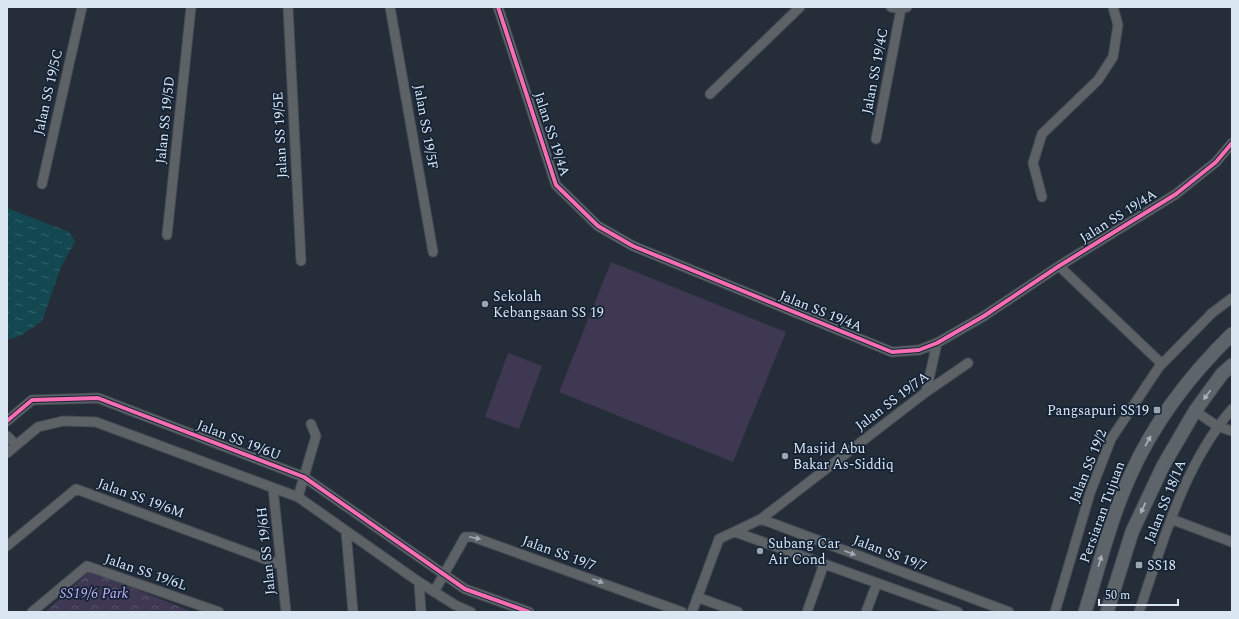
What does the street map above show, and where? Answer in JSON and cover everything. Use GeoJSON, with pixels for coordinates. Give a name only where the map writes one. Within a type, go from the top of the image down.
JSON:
{"type":"FeatureCollection","features":[{"type":"Feature","properties":{"kind":"main road","name":"Persiaran Tujuan"},"geometry":{"type":"LineString","coordinates":[[1085,612],[1116,512],[1140,455],[1170,405],[1206,360],[1232,334]]}},
{"type":"Feature","properties":{"kind":"main road"},"geometry":{"type":"LineString","coordinates":[[1107,612],[1132,532],[1163,466],[1195,412],[1222,374],[1232,365]]}},
{"type":"Feature","properties":{"kind":"street","name":"Jalan SS 19/5C"},"geometry":{"type":"LineString","coordinates":[[42,184],[82,7]]}},
{"type":"Feature","properties":{"kind":"street","name":"Jalan SS 19/5D"},"geometry":{"type":"LineString","coordinates":[[167,235],[192,7]]}},
{"type":"Feature","properties":{"kind":"street","name":"Jalan SS 19/5E"},"geometry":{"type":"LineString","coordinates":[[288,7],[301,261]]}},
{"type":"Feature","properties":{"kind":"street","name":"Jalan SS 19/5F"},"geometry":{"type":"LineString","coordinates":[[390,7],[433,252]]}},
{"type":"Feature","properties":{"kind":"street","name":"Jalan SS 19/4A"},"geometry":{"type":"LineString","coordinates":[[498,7],[556,185],[598,226],[633,246],[892,352],[919,350],[937,343],[984,316],[1059,266],[1176,194],[1216,162],[1232,143]]}},
{"type":"Feature","properties":{"kind":"street"},"geometry":{"type":"LineString","coordinates":[[710,94],[800,7]]}},
{"type":"Feature","properties":{"kind":"street"},"geometry":{"type":"LineString","coordinates":[[891,7],[904,8]]}},
{"type":"Feature","properties":{"kind":"street"},"geometry":{"type":"LineString","coordinates":[[1042,197],[1033,163],[1042,134],[1098,80],[1113,57],[1118,25],[1113,7]]}},
{"type":"Feature","properties":{"kind":"street","name":"Jalan SS 19/4C"},"geometry":{"type":"LineString","coordinates":[[876,139],[904,8]]}},
{"type":"Feature","properties":{"kind":"street"},"geometry":{"type":"LineString","coordinates":[[1059,266],[1162,364]]}},
{"type":"Feature","properties":{"kind":"street","name":"Jalan SS 19/2"},"geometry":{"type":"LineString","coordinates":[[1055,612],[1090,493],[1111,439],[1162,364],[1212,313],[1232,298]]}},
{"type":"Feature","properties":{"kind":"street"},"geometry":{"type":"LineString","coordinates":[[926,392],[937,343]]}},
{"type":"Feature","properties":{"kind":"street","name":"Jalan SS 19/7A"},"geometry":{"type":"LineString","coordinates":[[692,612],[719,539],[761,519],[926,392],[968,364]]}},
{"type":"Feature","properties":{"kind":"street","name":"Jalan SS 19/6U"},"geometry":{"type":"LineString","coordinates":[[7,421],[32,400],[98,398],[304,477],[445,574]]}},
{"type":"Feature","properties":{"kind":"street","name":"Jalan SS 18/1A"},"geometry":{"type":"LineString","coordinates":[[1139,612],[1171,519],[1189,474],[1217,426],[1232,409]]}},
{"type":"Feature","properties":{"kind":"street"},"geometry":{"type":"LineString","coordinates":[[1195,412],[1217,426],[1232,431]]}},
{"type":"Feature","properties":{"kind":"street"},"geometry":{"type":"LineString","coordinates":[[7,453],[38,427],[63,421],[96,422],[298,497],[346,532],[434,592],[471,612]]}},
{"type":"Feature","properties":{"kind":"street"},"geometry":{"type":"LineString","coordinates":[[298,497],[316,436],[311,424]]}},
{"type":"Feature","properties":{"kind":"street"},"geometry":{"type":"LineString","coordinates":[[7,436],[16,445]]}},
{"type":"Feature","properties":{"kind":"street","name":"Jalan SS 19/6H"},"geometry":{"type":"LineString","coordinates":[[273,488],[286,612]]}},
{"type":"Feature","properties":{"kind":"street","name":"Jalan SS 19/6M"},"geometry":{"type":"LineString","coordinates":[[7,546],[76,489],[281,565]]}},
{"type":"Feature","properties":{"kind":"street","name":"Jalan SS 19/7"},"geometry":{"type":"LineString","coordinates":[[761,519],[984,608],[1009,612]]}},
{"type":"Feature","properties":{"kind":"street"},"geometry":{"type":"LineString","coordinates":[[1171,519],[1232,542]]}},
{"type":"Feature","properties":{"kind":"street"},"geometry":{"type":"LineString","coordinates":[[346,532],[353,612]]}},
{"type":"Feature","properties":{"kind":"street"},"geometry":{"type":"LineString","coordinates":[[735,532],[958,612]]}},
{"type":"Feature","properties":{"kind":"street","name":"Jalan SS 19/7"},"geometry":{"type":"LineString","coordinates":[[434,592],[464,537],[473,537],[682,612]]}},
{"type":"Feature","properties":{"kind":"street"},"geometry":{"type":"LineString","coordinates":[[807,612],[824,564]]}},
{"type":"Feature","properties":{"kind":"street","name":"Jalan SS 19/6L"},"geometry":{"type":"LineString","coordinates":[[32,612],[87,566],[217,612]]}},
{"type":"Feature","properties":{"kind":"street"},"geometry":{"type":"LineString","coordinates":[[445,574],[465,588],[529,612]]}},
{"type":"Feature","properties":{"kind":"street"},"geometry":{"type":"LineString","coordinates":[[419,582],[421,612]]}},
{"type":"Feature","properties":{"kind":"street"},"geometry":{"type":"LineString","coordinates":[[866,612],[876,583]]}},
{"type":"Feature","properties":{"kind":"street"},"geometry":{"type":"LineString","coordinates":[[697,597],[738,612]]}},
{"type":"Feature","properties":{"kind":"green space"},"geometry":{"type":"Polygon","coordinates":[[[611,262],[786,332],[733,462],[559,392],[611,262]]]}},
{"type":"Feature","properties":{"kind":"green space"},"geometry":{"type":"Polygon","coordinates":[[[508,353],[542,366],[519,429],[485,417],[508,353]]]}},
{"type":"Feature","properties":{"kind":"green space","name":"SS19/6 Park"},"geometry":{"type":"Polygon","coordinates":[[[90,571],[193,612],[45,612],[90,571]]]}},
{"type":"Feature","properties":{"kind":"water"},"geometry":{"type":"Polygon","coordinates":[[[7,208],[69,232],[75,242],[61,267],[42,321],[20,336],[7,340],[7,208]]]}},
{"type":"Feature","properties":{"kind":"cycle path"},"geometry":{"type":"LineString","coordinates":[[498,7],[556,185],[598,226],[633,246],[892,352],[919,350],[937,343],[984,316],[1059,266],[1176,194],[1216,162],[1232,143]]}},
{"type":"Feature","properties":{"kind":"cycle path"},"geometry":{"type":"LineString","coordinates":[[7,421],[32,400],[98,398],[304,477],[465,589],[529,612]]}},
{"type":"Feature","properties":{"kind":"place","name":"Sekolah Kebangsaan SS 19"},"geometry":{"type":"Point","coordinates":[485,304]}},
{"type":"Feature","properties":{"kind":"place","name":"Pangsapuri SS19"},"geometry":{"type":"Point","coordinates":[1157,410]}},
{"type":"Feature","properties":{"kind":"place","name":"Masjid Abu Bakar As-Siddiq"},"geometry":{"type":"Point","coordinates":[785,456]}},
{"type":"Feature","properties":{"kind":"place","name":"Subang Car Air Cond"},"geometry":{"type":"Point","coordinates":[760,551]}},
{"type":"Feature","properties":{"kind":"place","name":"SS18"},"geometry":{"type":"Point","coordinates":[1139,565]}}]}
